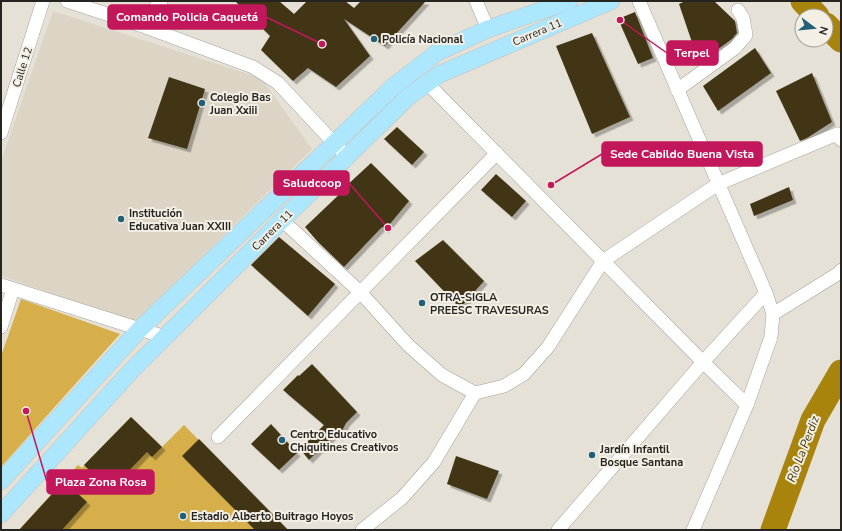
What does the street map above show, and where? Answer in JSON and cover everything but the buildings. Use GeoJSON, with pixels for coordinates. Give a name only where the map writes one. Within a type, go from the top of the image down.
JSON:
{"type":"FeatureCollection","features":[{"type":"Feature","properties":{"kind":"main road","name":"Carrera 11"},"geometry":{"type":"LineString","coordinates":[[1,481],[140,329],[394,86],[438,52],[488,29],[568,1]]}},
{"type":"Feature","properties":{"kind":"main road","name":"Carrera 11"},"geometry":{"type":"LineString","coordinates":[[1,514],[131,371],[408,97],[440,74],[611,1]]}},
{"type":"Feature","properties":{"kind":"street","name":"Calle 12"},"geometry":{"type":"LineString","coordinates":[[1,132],[43,1]]}},
{"type":"Feature","properties":{"kind":"street"},"geometry":{"type":"LineString","coordinates":[[66,1],[140,25],[253,67],[278,83],[347,157]]}},
{"type":"Feature","properties":{"kind":"street"},"geometry":{"type":"LineString","coordinates":[[140,25],[161,1]]}},
{"type":"Feature","properties":{"kind":"street"},"geometry":{"type":"LineString","coordinates":[[476,1],[488,29]]}},
{"type":"Feature","properties":{"kind":"street"},"geometry":{"type":"LineString","coordinates":[[639,1],[766,293],[773,314],[771,337],[747,405],[693,530]]}},
{"type":"Feature","properties":{"kind":"street"},"geometry":{"type":"LineString","coordinates":[[677,90],[735,48],[746,35],[743,18],[738,10]]}},
{"type":"Feature","properties":{"kind":"street"},"geometry":{"type":"LineString","coordinates":[[427,83],[747,405]]}},
{"type":"Feature","properties":{"kind":"street"},"geometry":{"type":"LineString","coordinates":[[282,220],[360,292],[408,345],[442,375],[475,392],[504,386],[524,374],[548,347],[603,261],[718,184],[836,134],[841,140]]}},
{"type":"Feature","properties":{"kind":"street"},"geometry":{"type":"LineString","coordinates":[[218,437],[497,153]]}},
{"type":"Feature","properties":{"kind":"street"},"geometry":{"type":"LineString","coordinates":[[773,314],[839,273],[841,270]]}},
{"type":"Feature","properties":{"kind":"street"},"geometry":{"type":"LineString","coordinates":[[1,327],[7,287],[165,337]]}},
{"type":"Feature","properties":{"kind":"street"},"geometry":{"type":"LineString","coordinates":[[558,530],[703,362],[766,293]]}},
{"type":"Feature","properties":{"kind":"street"},"geometry":{"type":"LineString","coordinates":[[362,530],[402,498],[434,462],[475,392]]}},
{"type":"Feature","properties":{"kind":"shaded area","name":"Institución Educativa Juan XXIII"},"geometry":{"type":"Polygon","coordinates":[[[53,11],[261,78],[312,149],[135,322],[1,276],[1,161],[53,11]]]}},
{"type":"Feature","properties":{"kind":"shaded area"},"geometry":{"type":"Polygon","coordinates":[[[21,299],[120,334],[1,467],[1,356],[21,299]]]}},
{"type":"Feature","properties":{"kind":"shaded area"},"geometry":{"type":"Polygon","coordinates":[[[131,417],[162,447],[184,425],[288,530],[19,530],[78,465],[82,468],[131,417]]]}},
{"type":"Feature","properties":{"kind":"waterway","name":"Río La Perdiz"},"geometry":{"type":"LineString","coordinates":[[803,1],[810,8]]}},
{"type":"Feature","properties":{"kind":"waterway","name":"Río La Perdiz"},"geometry":{"type":"LineString","coordinates":[[834,33],[841,40]]}},
{"type":"Feature","properties":{"kind":"waterway","name":"Río La Perdiz"},"geometry":{"type":"LineString","coordinates":[[773,530],[813,420],[841,372]]}},
{"type":"Feature","properties":{"kind":"place","name":"Terpel"},"geometry":{"type":"Point","coordinates":[620,20]}},
{"type":"Feature","properties":{"kind":"place","name":"Policía Nacional"},"geometry":{"type":"Point","coordinates":[374,39]}},
{"type":"Feature","properties":{"kind":"place","name":"Comando Policia Caquetá"},"geometry":{"type":"Point","coordinates":[322,44]}},
{"type":"Feature","properties":{"kind":"place","name":"Colegio Bas Juan Xxiii"},"geometry":{"type":"Point","coordinates":[202,103]}},
{"type":"Feature","properties":{"kind":"place","name":"Sede Cabildo Buena Vista"},"geometry":{"type":"Point","coordinates":[551,185]}},
{"type":"Feature","properties":{"kind":"place","name":"Institución Educativa Juan XXIII"},"geometry":{"type":"Point","coordinates":[121,219]}},
{"type":"Feature","properties":{"kind":"place","name":"Saludcoop"},"geometry":{"type":"Point","coordinates":[388,228]}},
{"type":"Feature","properties":{"kind":"place","name":"OTRA-SIGLA PREESC TRAVESURAS"},"geometry":{"type":"Point","coordinates":[422,303]}},
{"type":"Feature","properties":{"kind":"place","name":"Plaza Zona Rosa"},"geometry":{"type":"Point","coordinates":[26,411]}},
{"type":"Feature","properties":{"kind":"place","name":"Centro Educativo Chiquitines Creativos"},"geometry":{"type":"Point","coordinates":[282,440]}},
{"type":"Feature","properties":{"kind":"place","name":"Jardín Infantil Bosque Santana"},"geometry":{"type":"Point","coordinates":[592,455]}},
{"type":"Feature","properties":{"kind":"place","name":"Estadio Alberto Buitrago Hoyos"},"geometry":{"type":"Point","coordinates":[183,516]}}]}
